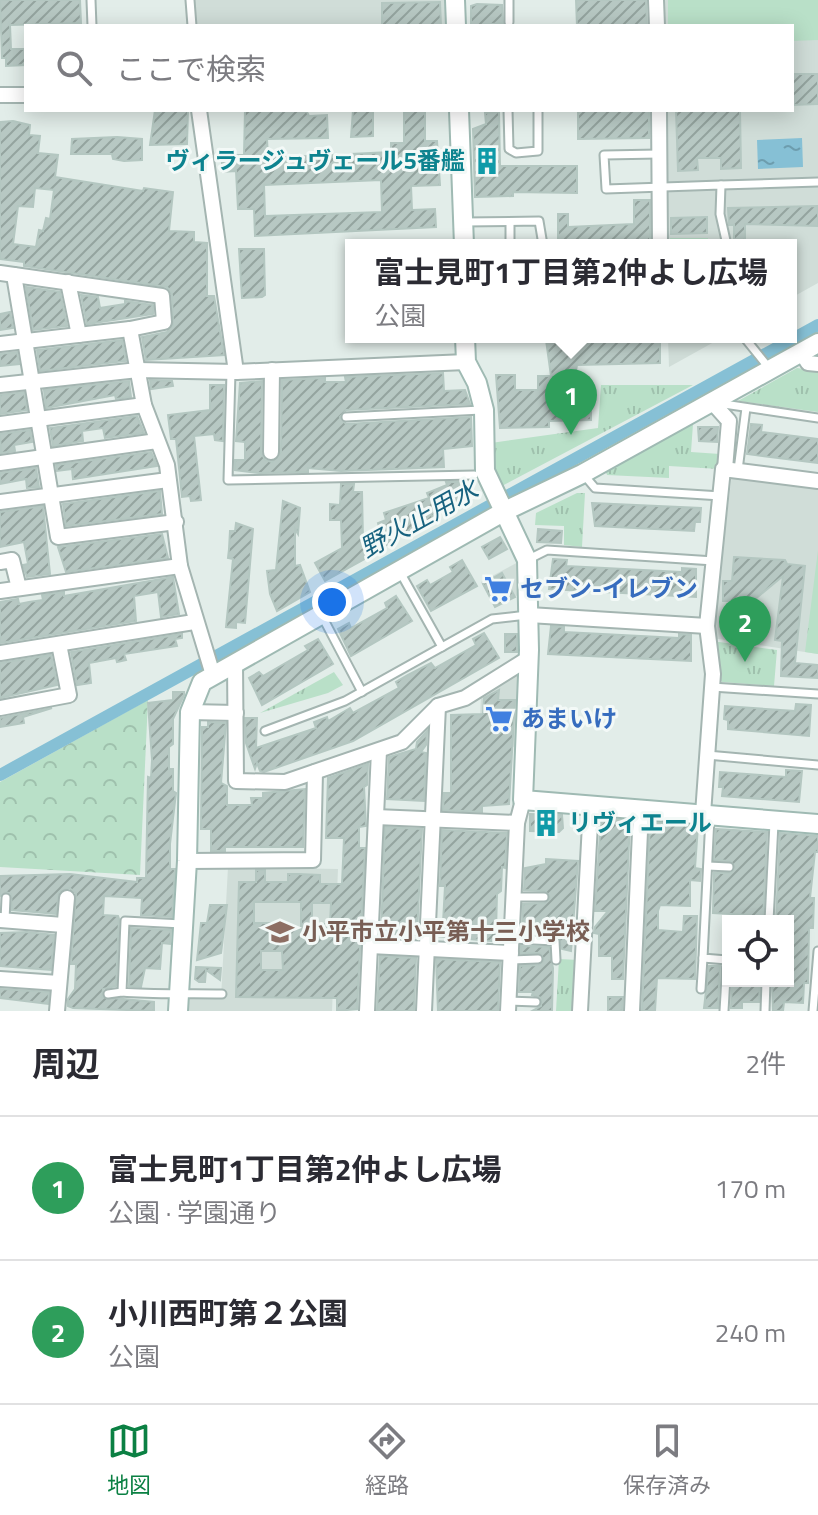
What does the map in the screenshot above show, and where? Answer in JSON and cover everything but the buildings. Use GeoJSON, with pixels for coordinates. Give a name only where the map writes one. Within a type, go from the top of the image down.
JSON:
{"type":"FeatureCollection","features":[{"type":"Feature","properties":{"kind":"street"},"geometry":{"type":"LineString","coordinates":[[455,0],[456,24]]}},
{"type":"Feature","properties":{"kind":"street"},"geometry":{"type":"LineString","coordinates":[[656,0],[657,24]]}},
{"type":"Feature","properties":{"kind":"street"},"geometry":{"type":"LineString","coordinates":[[0,95],[24,95]]}},
{"type":"Feature","properties":{"kind":"street"},"geometry":{"type":"LineString","coordinates":[[199,112],[233,372]]}},
{"type":"Feature","properties":{"kind":"street"},"geometry":{"type":"LineString","coordinates":[[459,112],[464,239]]}},
{"type":"Feature","properties":{"kind":"street"},"geometry":{"type":"LineString","coordinates":[[659,112],[660,239]]}},
{"type":"Feature","properties":{"kind":"street"},"geometry":{"type":"LineString","coordinates":[[0,344],[24,341],[130,329],[164,322],[162,296],[7,274],[24,341],[33,381],[48,497],[58,537],[176,522]]}},
{"type":"Feature","properties":{"kind":"street"},"geometry":{"type":"LineString","coordinates":[[68,282],[79,335]]}},
{"type":"Feature","properties":{"kind":"street"},"geometry":{"type":"LineString","coordinates":[[130,329],[144,405],[166,458],[180,566],[209,665],[190,712],[187,861],[178,1004]]}},
{"type":"Feature","properties":{"kind":"street"},"geometry":{"type":"LineString","coordinates":[[465,343],[466,362],[477,383],[484,410],[485,471],[527,560],[529,658],[523,800],[517,823],[508,1006]]}},
{"type":"Feature","properties":{"kind":"street"},"geometry":{"type":"LineString","coordinates":[[209,665],[235,663],[399,571],[503,508],[582,474],[818,343]]}},
{"type":"Feature","properties":{"kind":"street"},"geometry":{"type":"LineString","coordinates":[[801,352],[808,363],[818,364]]}},
{"type":"Feature","properties":{"kind":"street"},"geometry":{"type":"LineString","coordinates":[[0,385],[138,370],[233,372],[466,362]]}},
{"type":"Feature","properties":{"kind":"street"},"geometry":{"type":"LineString","coordinates":[[271,452],[272,370]]}},
{"type":"Feature","properties":{"kind":"street"},"geometry":{"type":"LineString","coordinates":[[707,815],[712,687],[707,626],[721,496],[731,470],[729,421],[712,402]]}},
{"type":"Feature","properties":{"kind":"street"},"geometry":{"type":"LineString","coordinates":[[0,424],[144,405]]}},
{"type":"Feature","properties":{"kind":"street"},"geometry":{"type":"LineString","coordinates":[[0,463],[157,441]]}},
{"type":"Feature","properties":{"kind":"street"},"geometry":{"type":"LineString","coordinates":[[731,470],[818,481]]}},
{"type":"Feature","properties":{"kind":"street"},"geometry":{"type":"LineString","coordinates":[[0,502],[168,480]]}},
{"type":"Feature","properties":{"kind":"street"},"geometry":{"type":"LineString","coordinates":[[0,562],[12,560],[19,588]]}},
{"type":"Feature","properties":{"kind":"street"},"geometry":{"type":"LineString","coordinates":[[0,591],[180,566]]}},
{"type":"Feature","properties":{"kind":"street"},"geometry":{"type":"LineString","coordinates":[[529,615],[707,626]]}},
{"type":"Feature","properties":{"kind":"street"},"geometry":{"type":"LineString","coordinates":[[0,653],[194,622]]}},
{"type":"Feature","properties":{"kind":"street"},"geometry":{"type":"LineString","coordinates":[[0,708],[69,695],[59,644]]}},
{"type":"Feature","properties":{"kind":"street"},"geometry":{"type":"LineString","coordinates":[[235,663],[236,781],[285,782],[402,742],[438,706],[465,698],[529,658]]}},
{"type":"Feature","properties":{"kind":"street"},"geometry":{"type":"LineString","coordinates":[[424,1011],[438,706]]}},
{"type":"Feature","properties":{"kind":"street"},"geometry":{"type":"LineString","coordinates":[[190,712],[236,713]]}},
{"type":"Feature","properties":{"kind":"street"},"geometry":{"type":"LineString","coordinates":[[367,1011],[379,751]]}},
{"type":"Feature","properties":{"kind":"street"},"geometry":{"type":"LineString","coordinates":[[187,861],[313,860],[315,772]]}},
{"type":"Feature","properties":{"kind":"street"},"geometry":{"type":"LineString","coordinates":[[523,800],[818,824]]}},
{"type":"Feature","properties":{"kind":"street"},"geometry":{"type":"LineString","coordinates":[[580,1011],[591,805]]}},
{"type":"Feature","properties":{"kind":"street"},"geometry":{"type":"LineString","coordinates":[[632,1011],[641,809]]}},
{"type":"Feature","properties":{"kind":"street"},"geometry":{"type":"LineString","coordinates":[[376,817],[517,823]]}},
{"type":"Feature","properties":{"kind":"street"},"geometry":{"type":"LineString","coordinates":[[57,1011],[67,898]]}},
{"type":"Feature","properties":{"kind":"street"},"geometry":{"type":"LineString","coordinates":[[3,920],[63,925]]}},
{"type":"Feature","properties":{"kind":"street"},"geometry":{"type":"LineString","coordinates":[[370,946],[511,951]]}},
{"type":"Feature","properties":{"kind":"street"},"geometry":{"type":"LineString","coordinates":[[0,979],[59,983]]}},
{"type":"Feature","properties":{"kind":"lane"},"geometry":{"type":"LineString","coordinates":[[91,0],[92,24]]}},
{"type":"Feature","properties":{"kind":"lane"},"geometry":{"type":"LineString","coordinates":[[190,0],[192,24]]}},
{"type":"Feature","properties":{"kind":"lane"},"geometry":{"type":"LineString","coordinates":[[509,0],[509,22]]}},
{"type":"Feature","properties":{"kind":"lane"},"geometry":{"type":"LineString","coordinates":[[508,112],[509,149],[516,153],[538,151],[538,112]]}},
{"type":"Feature","properties":{"kind":"lane"},"geometry":{"type":"LineString","coordinates":[[659,154],[604,155],[606,189],[818,182]]}},
{"type":"Feature","properties":{"kind":"lane"},"geometry":{"type":"LineString","coordinates":[[721,185],[720,214],[726,239]]}},
{"type":"Feature","properties":{"kind":"lane"},"geometry":{"type":"LineString","coordinates":[[464,222],[541,222],[542,239]]}},
{"type":"Feature","properties":{"kind":"lane"},"geometry":{"type":"LineString","coordinates":[[510,222],[510,239]]}},
{"type":"Feature","properties":{"kind":"lane"},"geometry":{"type":"LineString","coordinates":[[749,343],[771,370]]}},
{"type":"Feature","properties":{"kind":"lane"},"geometry":{"type":"LineString","coordinates":[[233,372],[228,480],[474,475]]}},
{"type":"Feature","properties":{"kind":"lane"},"geometry":{"type":"LineString","coordinates":[[712,402],[818,418]]}},
{"type":"Feature","properties":{"kind":"lane"},"geometry":{"type":"LineString","coordinates":[[731,470],[746,408]]}},
{"type":"Feature","properties":{"kind":"lane"},"geometry":{"type":"LineString","coordinates":[[346,417],[484,410]]}},
{"type":"Feature","properties":{"kind":"lane"},"geometry":{"type":"LineString","coordinates":[[582,474],[595,488],[721,496]]}},
{"type":"Feature","properties":{"kind":"lane"},"geometry":{"type":"LineString","coordinates":[[527,560],[547,550],[714,561]]}},
{"type":"Feature","properties":{"kind":"lane"},"geometry":{"type":"LineString","coordinates":[[399,571],[442,647]]}},
{"type":"Feature","properties":{"kind":"lane"},"geometry":{"type":"LineString","coordinates":[[321,615],[362,692]]}},
{"type":"Feature","properties":{"kind":"lane"},"geometry":{"type":"LineString","coordinates":[[265,731],[362,692],[492,619],[529,615]]}},
{"type":"Feature","properties":{"kind":"lane"},"geometry":{"type":"LineString","coordinates":[[712,687],[818,694]]}},
{"type":"Feature","properties":{"kind":"lane"},"geometry":{"type":"LineString","coordinates":[[707,755],[818,765]]}},
{"type":"Feature","properties":{"kind":"lane"},"geometry":{"type":"LineString","coordinates":[[701,989],[708,866],[707,815]]}},
{"type":"Feature","properties":{"kind":"lane"},"geometry":{"type":"LineString","coordinates":[[769,915],[775,820]]}},
{"type":"Feature","properties":{"kind":"lane"},"geometry":{"type":"LineString","coordinates":[[708,866],[729,867]]}},
{"type":"Feature","properties":{"kind":"lane"},"geometry":{"type":"LineString","coordinates":[[514,897],[544,897]]}},
{"type":"Feature","properties":{"kind":"lane"},"geometry":{"type":"LineString","coordinates":[[3,920],[6,898]]}},
{"type":"Feature","properties":{"kind":"lane"},"geometry":{"type":"LineString","coordinates":[[122,992],[125,921],[184,924]]}},
{"type":"Feature","properties":{"kind":"lane"},"geometry":{"type":"LineString","coordinates":[[511,951],[555,941],[556,960]]}},
{"type":"Feature","properties":{"kind":"lane"},"geometry":{"type":"LineString","coordinates":[[511,951],[538,959]]}},
{"type":"Feature","properties":{"kind":"lane"},"geometry":{"type":"LineString","coordinates":[[813,1011],[818,951]]}},
{"type":"Feature","properties":{"kind":"lane"},"geometry":{"type":"LineString","coordinates":[[703,958],[727,960],[724,1011]]}},
{"type":"Feature","properties":{"kind":"lane"},"geometry":{"type":"LineString","coordinates":[[765,1011],[766,987]]}},
{"type":"Feature","properties":{"kind":"lane"},"geometry":{"type":"LineString","coordinates":[[108,994],[122,992],[178,1004],[188,993],[222,994]]}},
{"type":"Feature","properties":{"kind":"lane"},"geometry":{"type":"LineString","coordinates":[[508,1006],[536,1002]]}},
{"type":"Feature","properties":{"kind":"shaded area"},"geometry":{"type":"Polygon","coordinates":[[[190,0],[445,0],[446,24],[192,24],[190,0]]]}},
{"type":"Feature","properties":{"kind":"shaded area"},"geometry":{"type":"Polygon","coordinates":[[[658,0],[818,0],[818,283],[797,295],[797,239],[663,239],[659,112],[794,112],[794,24],[658,24],[658,0]]]}},
{"type":"Feature","properties":{"kind":"shaded area"},"geometry":{"type":"Polygon","coordinates":[[[668,343],[712,343],[669,367],[668,343]]]}},
{"type":"Feature","properties":{"kind":"shaded area"},"geometry":{"type":"Polygon","coordinates":[[[732,474],[818,485],[818,654],[712,638],[732,474]]]}},
{"type":"Feature","properties":{"kind":"shaded area"},"geometry":{"type":"Polygon","coordinates":[[[522,560],[523,592],[495,608],[481,582],[522,560]]]}},
{"type":"Feature","properties":{"kind":"shaded area"},"geometry":{"type":"Polygon","coordinates":[[[517,672],[521,675],[518,747],[479,745],[481,694],[517,672]]]}},
{"type":"Feature","properties":{"kind":"shaded area","name":"小平市立小平第十三小学校"},"geometry":{"type":"Polygon","coordinates":[[[228,867],[338,869],[332,1011],[186,1011],[187,998],[193,995],[221,998],[228,867]]]}},
{"type":"Feature","properties":{"kind":"green space"},"geometry":{"type":"Polygon","coordinates":[[[668,0],[818,0],[818,40],[794,41],[794,24],[668,24],[668,0]]]}},
{"type":"Feature","properties":{"kind":"green space"},"geometry":{"type":"Polygon","coordinates":[[[797,368],[818,371],[818,412],[738,401],[797,368]]]}},
{"type":"Feature","properties":{"kind":"green space"},"geometry":{"type":"Polygon","coordinates":[[[601,385],[693,385],[500,487],[492,469],[491,443],[598,428],[601,385]]]}},
{"type":"Feature","properties":{"kind":"green space"},"geometry":{"type":"Polygon","coordinates":[[[693,424],[691,452],[720,454],[719,469],[669,466],[669,478],[607,475],[606,471],[693,424]]]}},
{"type":"Feature","properties":{"kind":"green space"},"geometry":{"type":"Polygon","coordinates":[[[577,493],[585,493],[582,547],[564,545],[564,526],[535,525],[536,513],[577,493]]]}},
{"type":"Feature","properties":{"kind":"green space"},"geometry":{"type":"Polygon","coordinates":[[[818,550],[818,654],[805,652],[818,550]]]}},
{"type":"Feature","properties":{"kind":"green space"},"geometry":{"type":"Polygon","coordinates":[[[712,641],[777,650],[774,686],[722,682],[717,675],[712,641]]]}},
{"type":"Feature","properties":{"kind":"green space"},"geometry":{"type":"Polygon","coordinates":[[[334,672],[343,685],[328,693],[260,713],[334,672]]]}},
{"type":"Feature","properties":{"kind":"green space"},"geometry":{"type":"Polygon","coordinates":[[[148,700],[140,875],[0,867],[0,782],[148,700]]]}},
{"type":"Feature","properties":{"kind":"green space"},"geometry":{"type":"Polygon","coordinates":[[[559,959],[579,960],[576,1011],[556,1011],[559,959]]]}},
{"type":"Feature","properties":{"kind":"water"},"geometry":{"type":"Polygon","coordinates":[[[802,138],[803,167],[758,169],[757,140],[802,138]]]}},
{"type":"Feature","properties":{"kind":"waterway","name":"野火止用水"},"geometry":{"type":"LineString","coordinates":[[797,337],[818,325]]}},
{"type":"Feature","properties":{"kind":"waterway","name":"野火止用水"},"geometry":{"type":"LineString","coordinates":[[0,775],[785,343]]}},
{"type":"Feature","properties":{"kind":"place","name":"ヴィラージュヴェール5番艦"},"geometry":{"type":"Point","coordinates":[487,161]}},
{"type":"Feature","properties":{"kind":"place","name":"富士見町1丁目第2仲よし広場"},"geometry":{"type":"Point","coordinates":[571,435]}},
{"type":"Feature","properties":{"kind":"place","name":"セブン-イレブン"},"geometry":{"type":"Point","coordinates":[498,589]}},
{"type":"Feature","properties":{"kind":"place","name":"小川西町第２公園"},"geometry":{"type":"Point","coordinates":[745,662]}},
{"type":"Feature","properties":{"kind":"place","name":"あまいけ"},"geometry":{"type":"Point","coordinates":[499,719]}},
{"type":"Feature","properties":{"kind":"place","name":"リヴィエール"},"geometry":{"type":"Point","coordinates":[546,823]}},
{"type":"Feature","properties":{"kind":"place","name":"小平市立小平第十三小学校"},"geometry":{"type":"Point","coordinates":[280,932]}}]}
